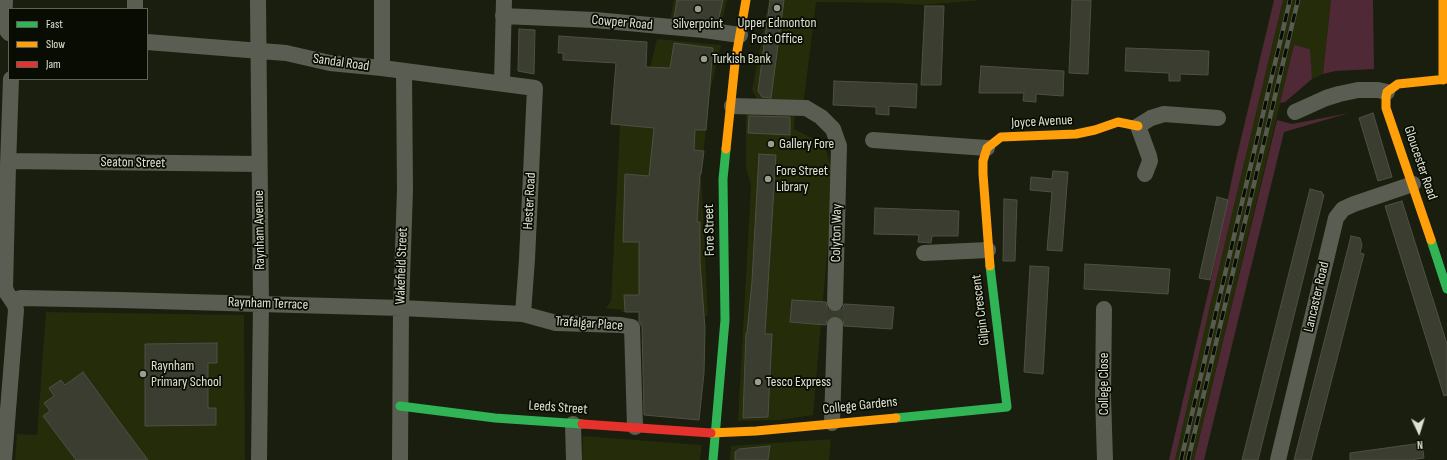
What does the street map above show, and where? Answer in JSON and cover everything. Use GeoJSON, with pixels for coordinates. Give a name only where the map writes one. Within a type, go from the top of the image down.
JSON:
{"type":"FeatureCollection","features":[{"type":"Feature","properties":{"kind":"street"},"geometry":{"type":"LineString","coordinates":[[5,0],[4,26],[8,32]]}},
{"type":"Feature","properties":{"kind":"street","name":"Raynham Avenue"},"geometry":{"type":"LineString","coordinates":[[258,0],[261,304],[259,460]]}},
{"type":"Feature","properties":{"kind":"street"},"geometry":{"type":"LineString","coordinates":[[382,0],[382,68]]}},
{"type":"Feature","properties":{"kind":"street"},"geometry":{"type":"LineString","coordinates":[[502,83],[504,0]]}},
{"type":"Feature","properties":{"kind":"street","name":"Fore Street"},"geometry":{"type":"LineString","coordinates":[[713,460],[725,320],[723,179],[740,35],[746,0]]}},
{"type":"Feature","properties":{"kind":"street"},"geometry":{"type":"LineString","coordinates":[[1295,112],[1326,98],[1358,90],[1378,90],[1387,92],[1398,84],[1445,80],[1443,0]]}},
{"type":"Feature","properties":{"kind":"street","name":"Cowper Road"},"geometry":{"type":"LineString","coordinates":[[503,16],[595,20],[704,30],[740,35]]}},
{"type":"Feature","properties":{"kind":"street","name":"Sandal Road"},"geometry":{"type":"LineString","coordinates":[[148,42],[286,53],[330,63],[382,68],[535,88]]}},
{"type":"Feature","properties":{"kind":"street","name":"Wakefield Street"},"geometry":{"type":"LineString","coordinates":[[400,460],[401,308],[404,190],[404,72]]}},
{"type":"Feature","properties":{"kind":"street"},"geometry":{"type":"LineString","coordinates":[[4,460],[16,318],[15,305],[7,293],[6,288],[11,80]]}},
{"type":"Feature","properties":{"kind":"street","name":"Hester Road"},"geometry":{"type":"LineString","coordinates":[[523,314],[535,88]]}},
{"type":"Feature","properties":{"kind":"street","name":"Gloucester Road"},"geometry":{"type":"LineString","coordinates":[[1387,92],[1386,108],[1413,184],[1447,290]]}},
{"type":"Feature","properties":{"kind":"street","name":"Colyton Way"},"geometry":{"type":"LineString","coordinates":[[732,106],[806,108],[821,117],[833,129],[839,146],[835,303]]}},
{"type":"Feature","properties":{"kind":"street"},"geometry":{"type":"LineString","coordinates":[[1145,174],[1150,162],[1150,156],[1138,126],[1151,118],[1164,114],[1218,118]]}},
{"type":"Feature","properties":{"kind":"street","name":"Joyce Avenue"},"geometry":{"type":"LineString","coordinates":[[987,148],[1001,137],[1076,134],[1095,130],[1118,122],[1138,126]]}},
{"type":"Feature","properties":{"kind":"street"},"geometry":{"type":"LineString","coordinates":[[873,140],[987,148]]}},
{"type":"Feature","properties":{"kind":"street","name":"Gilpin Crescent"},"geometry":{"type":"LineString","coordinates":[[987,148],[983,161],[988,250],[1007,407]]}},
{"type":"Feature","properties":{"kind":"street","name":"Seaton Street"},"geometry":{"type":"LineString","coordinates":[[8,161],[259,164]]}},
{"type":"Feature","properties":{"kind":"street","name":"Lancaster Road"},"geometry":{"type":"LineString","coordinates":[[1278,460],[1336,218],[1343,209],[1354,204],[1413,184]]}},
{"type":"Feature","properties":{"kind":"street"},"geometry":{"type":"LineString","coordinates":[[924,253],[988,250]]}},
{"type":"Feature","properties":{"kind":"street","name":"Raynham Terrace"},"geometry":{"type":"LineString","coordinates":[[12,300],[28,298],[261,304],[401,308],[523,314]]}},
{"type":"Feature","properties":{"kind":"street","name":"College Close"},"geometry":{"type":"LineString","coordinates":[[1104,308],[1103,396],[1105,460]]}},
{"type":"Feature","properties":{"kind":"street","name":"Trafalgar Place"},"geometry":{"type":"LineString","coordinates":[[523,314],[556,323],[621,325],[632,327],[635,427]]}},
{"type":"Feature","properties":{"kind":"street"},"geometry":{"type":"LineString","coordinates":[[832,423],[835,326]]}},
{"type":"Feature","properties":{"kind":"street","name":"Leeds Street"},"geometry":{"type":"LineString","coordinates":[[400,406],[495,418],[715,433]]}},
{"type":"Feature","properties":{"kind":"street","name":"College Gardens"},"geometry":{"type":"LineString","coordinates":[[715,433],[756,431],[1007,407]]}},
{"type":"Feature","properties":{"kind":"street"},"geometry":{"type":"LineString","coordinates":[[573,424],[574,460]]}},
{"type":"Feature","properties":{"kind":"shaded area","name":"Silverpoint"},"geometry":{"type":"Polygon","coordinates":[[[674,0],[727,0],[721,26],[670,20],[674,0]]]}},
{"type":"Feature","properties":{"kind":"shaded area"},"geometry":{"type":"Polygon","coordinates":[[[769,0],[983,0],[923,5],[895,3],[816,2],[804,100],[757,99],[752,90],[769,0]]]}},
{"type":"Feature","properties":{"kind":"shaded area"},"geometry":{"type":"Polygon","coordinates":[[[1274,0],[1283,0],[1175,460],[1169,460],[1211,280],[1235,164],[1274,0]]]}},
{"type":"Feature","properties":{"kind":"shaded area"},"geometry":{"type":"Polygon","coordinates":[[[1283,0],[1331,0],[1323,74],[1312,79],[1309,49],[1294,46],[1194,460],[1175,460],[1209,310],[1283,0]]]}},
{"type":"Feature","properties":{"kind":"shaded area"},"geometry":{"type":"Polygon","coordinates":[[[1331,0],[1373,0],[1374,69],[1335,71],[1323,74],[1331,0]]]}},
{"type":"Feature","properties":{"kind":"shaded area"},"geometry":{"type":"Polygon","coordinates":[[[657,39],[721,45],[710,92],[701,174],[708,316],[622,312],[622,310],[606,308],[611,301],[621,105],[642,102],[657,39]]]}},
{"type":"Feature","properties":{"kind":"shaded area"},"geometry":{"type":"Polygon","coordinates":[[[1294,45],[1310,49],[1312,79],[1285,102],[1280,103],[1294,45]]]}},
{"type":"Feature","properties":{"kind":"shaded area"},"geometry":{"type":"Polygon","coordinates":[[[746,109],[795,112],[794,129],[824,144],[834,175],[813,415],[780,420],[738,421],[751,185],[746,168],[746,109]]]}},
{"type":"Feature","properties":{"kind":"shaded area"},"geometry":{"type":"Polygon","coordinates":[[[1349,113],[1284,132],[1204,460],[1194,460],[1277,120],[1292,124],[1349,113]]]}},
{"type":"Feature","properties":{"kind":"shaded area","name":"Raynham Primary School"},"geometry":{"type":"Polygon","coordinates":[[[46,312],[244,315],[245,460],[15,460],[17,434],[37,435],[46,312]]]}},
{"type":"Feature","properties":{"kind":"shaded area"},"geometry":{"type":"Polygon","coordinates":[[[583,436],[702,445],[700,460],[582,460],[583,436]]]}},
{"type":"Feature","properties":{"kind":"shaded area"},"geometry":{"type":"Polygon","coordinates":[[[831,439],[829,460],[730,460],[731,446],[831,439]]]}},
{"type":"Feature","properties":{"kind":"building","name":"Silverpoint"},"geometry":{"type":"Polygon","coordinates":[[[677,0],[723,0],[718,22],[674,18],[677,0]]]}},
{"type":"Feature","properties":{"kind":"building"},"geometry":{"type":"Polygon","coordinates":[[[770,0],[784,0],[771,98],[762,97],[758,91],[770,0]]]}},
{"type":"Feature","properties":{"kind":"building"},"geometry":{"type":"Polygon","coordinates":[[[1072,0],[1091,0],[1088,74],[1069,73],[1072,0]]]}},
{"type":"Feature","properties":{"kind":"building"},"geometry":{"type":"Polygon","coordinates":[[[925,6],[944,6],[941,85],[921,85],[925,6]]]}},
{"type":"Feature","properties":{"kind":"building"},"geometry":{"type":"Polygon","coordinates":[[[519,29],[535,30],[534,74],[518,71],[519,29]]]}},
{"type":"Feature","properties":{"kind":"building"},"geometry":{"type":"Polygon","coordinates":[[[559,36],[647,42],[646,67],[670,68],[674,43],[713,48],[706,130],[695,130],[694,150],[704,151],[700,174],[697,222],[700,222],[700,262],[705,328],[704,373],[699,420],[644,415],[642,327],[639,321],[639,312],[625,312],[624,295],[639,295],[639,242],[623,242],[625,174],[649,176],[654,128],[611,124],[616,63],[563,60],[563,53],[558,53],[559,36]]]}},
{"type":"Feature","properties":{"kind":"building"},"geometry":{"type":"Polygon","coordinates":[[[1126,48],[1209,51],[1208,75],[1180,74],[1180,81],[1169,81],[1169,73],[1125,71],[1126,48]]]}},
{"type":"Feature","properties":{"kind":"building"},"geometry":{"type":"Polygon","coordinates":[[[981,66],[1064,71],[1063,96],[1036,94],[1036,102],[1023,101],[1024,93],[979,93],[981,66]]]}},
{"type":"Feature","properties":{"kind":"building"},"geometry":{"type":"Polygon","coordinates":[[[834,81],[917,84],[916,108],[889,106],[889,115],[876,114],[876,107],[833,105],[834,81]]]}},
{"type":"Feature","properties":{"kind":"building"},"geometry":{"type":"Polygon","coordinates":[[[1373,113],[1392,177],[1378,181],[1359,118],[1373,113]]]}},
{"type":"Feature","properties":{"kind":"building"},"geometry":{"type":"Polygon","coordinates":[[[749,116],[790,117],[790,135],[748,133],[749,116]]]}},
{"type":"Feature","properties":{"kind":"building"},"geometry":{"type":"Polygon","coordinates":[[[759,154],[776,155],[765,334],[772,334],[768,417],[743,418],[746,333],[752,281],[759,154]]]}},
{"type":"Feature","properties":{"kind":"building"},"geometry":{"type":"Polygon","coordinates":[[[1053,171],[1068,172],[1062,251],[1047,250],[1052,192],[1030,190],[1031,177],[1052,179],[1053,171]]]}},
{"type":"Feature","properties":{"kind":"building"},"geometry":{"type":"Polygon","coordinates":[[[1310,189],[1322,192],[1324,195],[1258,460],[1242,460],[1310,189]]]}},
{"type":"Feature","properties":{"kind":"building"},"geometry":{"type":"Polygon","coordinates":[[[1217,197],[1228,200],[1210,280],[1199,278],[1217,197]]]}},
{"type":"Feature","properties":{"kind":"building"},"geometry":{"type":"Polygon","coordinates":[[[1004,199],[1017,200],[1015,261],[1003,261],[1004,199]]]}},
{"type":"Feature","properties":{"kind":"building"},"geometry":{"type":"Polygon","coordinates":[[[1402,201],[1447,344],[1447,395],[1444,396],[1385,206],[1402,201]]]}},
{"type":"Feature","properties":{"kind":"building"},"geometry":{"type":"Polygon","coordinates":[[[875,208],[959,211],[958,236],[932,236],[931,243],[918,242],[919,235],[874,234],[875,208]]]}},
{"type":"Feature","properties":{"kind":"building"},"geometry":{"type":"Polygon","coordinates":[[[1351,236],[1360,238],[1362,245],[1360,253],[1364,254],[1311,460],[1294,460],[1351,236]]]}},
{"type":"Feature","properties":{"kind":"building"},"geometry":{"type":"Polygon","coordinates":[[[1085,264],[1170,269],[1168,294],[1084,289],[1085,264]]]}},
{"type":"Feature","properties":{"kind":"building"},"geometry":{"type":"Polygon","coordinates":[[[1030,266],[1049,267],[1043,374],[1024,372],[1030,266]]]}},
{"type":"Feature","properties":{"kind":"building"},"geometry":{"type":"Polygon","coordinates":[[[792,300],[826,302],[827,308],[834,312],[840,311],[844,304],[894,307],[892,329],[844,326],[843,320],[836,316],[830,317],[827,320],[826,325],[790,322],[792,300]]]}},
{"type":"Feature","properties":{"kind":"building"},"geometry":{"type":"Polygon","coordinates":[[[217,343],[217,363],[208,363],[208,408],[216,408],[216,425],[145,426],[145,344],[217,343]]]}},
{"type":"Feature","properties":{"kind":"building"},"geometry":{"type":"Polygon","coordinates":[[[83,372],[148,460],[76,460],[43,416],[50,411],[44,403],[54,396],[49,388],[61,380],[65,385],[83,372]]]}},
{"type":"Feature","properties":{"kind":"building"},"geometry":{"type":"Polygon","coordinates":[[[1422,443],[1424,458],[1411,460],[1350,460],[1350,453],[1422,443]]]}},
{"type":"Feature","properties":{"kind":"building"},"geometry":{"type":"Polygon","coordinates":[[[770,446],[768,460],[735,460],[735,452],[739,449],[770,446]]]}},
{"type":"Feature","properties":{"kind":"tunnel"},"geometry":{"type":"LineString","coordinates":[[835,303],[835,325]]}},
{"type":"Feature","properties":{"kind":"railway"},"geometry":{"type":"LineString","coordinates":[[1181,460],[1290,0]]}},
{"type":"Feature","properties":{"kind":"railway"},"geometry":{"type":"LineString","coordinates":[[1188,460],[1298,0]]}},
{"type":"Feature","properties":{"kind":"traffic: fast"},"geometry":{"type":"LineString","coordinates":[[713,460],[725,320],[723,179],[726,149]]}},
{"type":"Feature","properties":{"kind":"traffic: fast"},"geometry":{"type":"LineString","coordinates":[[1431,240],[1447,289]]}},
{"type":"Feature","properties":{"kind":"traffic: fast"},"geometry":{"type":"LineString","coordinates":[[896,418],[1007,407],[990,266]]}},
{"type":"Feature","properties":{"kind":"traffic: fast"},"geometry":{"type":"LineString","coordinates":[[400,406],[495,418],[582,424]]}},
{"type":"Feature","properties":{"kind":"traffic: slow"},"geometry":{"type":"LineString","coordinates":[[726,149],[735,63],[746,0]]}},
{"type":"Feature","properties":{"kind":"traffic: slow"},"geometry":{"type":"LineString","coordinates":[[1443,0],[1443,80]]}},
{"type":"Feature","properties":{"kind":"traffic: slow"},"geometry":{"type":"LineString","coordinates":[[1431,240],[1386,108],[1386,97],[1387,92],[1398,84],[1447,79]]}},
{"type":"Feature","properties":{"kind":"traffic: slow"},"geometry":{"type":"LineString","coordinates":[[990,266],[983,174],[983,161],[987,148],[1001,137],[1076,134],[1095,130],[1118,122],[1138,126]]}},
{"type":"Feature","properties":{"kind":"traffic: slow"},"geometry":{"type":"LineString","coordinates":[[711,433],[756,431],[896,418]]}},
{"type":"Feature","properties":{"kind":"traffic: jam"},"geometry":{"type":"LineString","coordinates":[[582,424],[711,433]]}},
{"type":"Feature","properties":{"kind":"place","name":"Upper Edmonton Post Office"},"geometry":{"type":"Point","coordinates":[777,8]}},
{"type":"Feature","properties":{"kind":"place","name":"Silverpoint"},"geometry":{"type":"Point","coordinates":[698,9]}},
{"type":"Feature","properties":{"kind":"place","name":"Turkish Bank"},"geometry":{"type":"Point","coordinates":[704,59]}},
{"type":"Feature","properties":{"kind":"place","name":"Gallery Fore"},"geometry":{"type":"Point","coordinates":[771,144]}},
{"type":"Feature","properties":{"kind":"place","name":"Fore Street Library"},"geometry":{"type":"Point","coordinates":[768,179]}},
{"type":"Feature","properties":{"kind":"place","name":"Raynham Primary School"},"geometry":{"type":"Point","coordinates":[143,374]}},
{"type":"Feature","properties":{"kind":"place","name":"Tesco Express"},"geometry":{"type":"Point","coordinates":[758,382]}}]}
